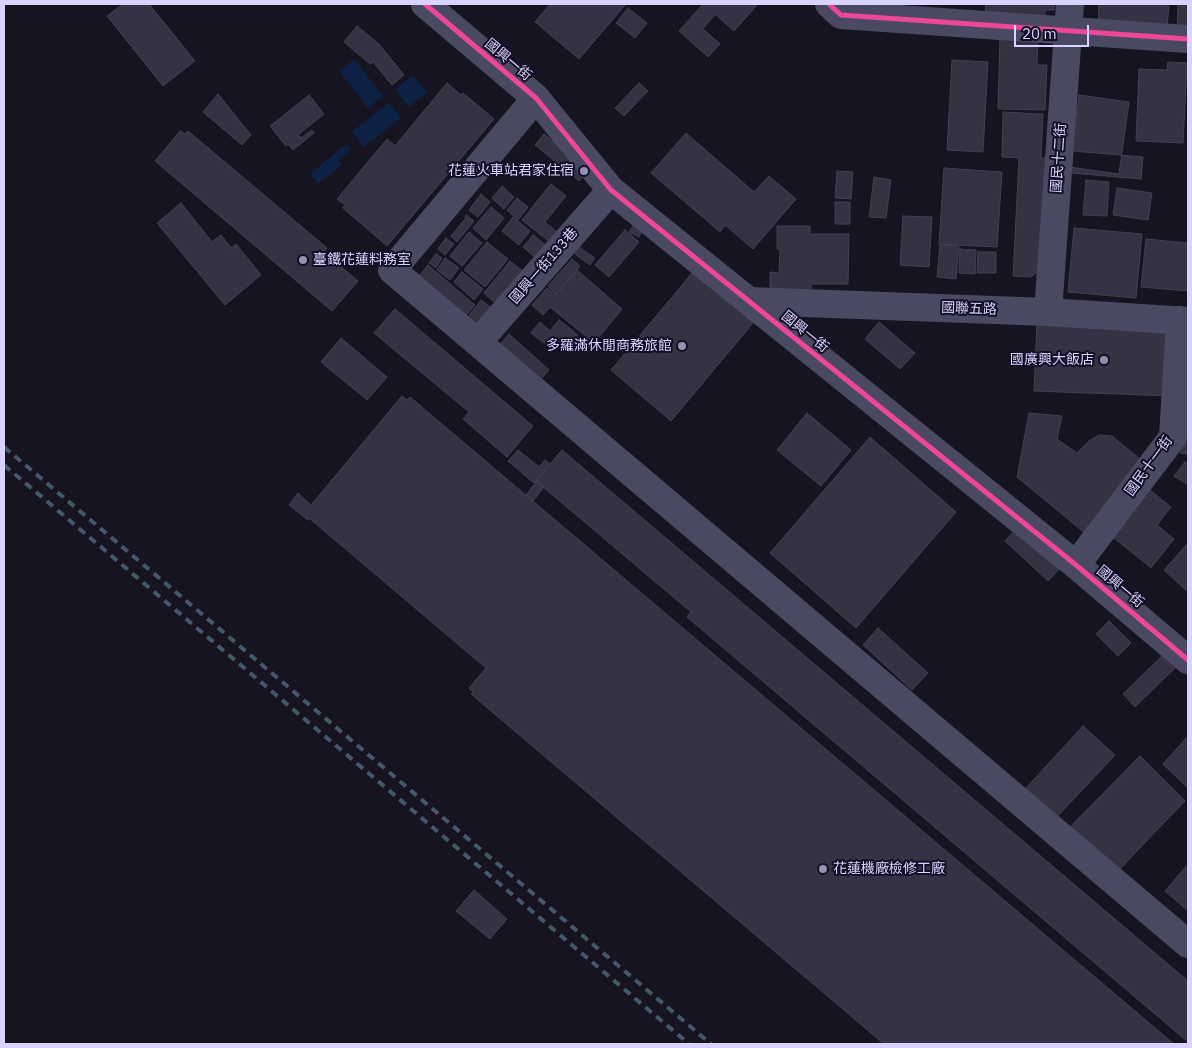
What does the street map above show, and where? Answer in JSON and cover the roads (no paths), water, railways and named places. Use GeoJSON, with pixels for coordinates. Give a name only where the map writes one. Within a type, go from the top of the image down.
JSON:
{"type":"FeatureCollection","features":[{"type":"Feature","properties":{"kind":"street","name":"國興一街"},"geometry":{"type":"LineString","coordinates":[[425,4],[536,98],[611,190],[1076,565],[1188,660]]}},
{"type":"Feature","properties":{"kind":"street"},"geometry":{"type":"LineString","coordinates":[[829,4],[841,15],[1069,17],[1188,39]]}},
{"type":"Feature","properties":{"kind":"street","name":"國民十二街"},"geometry":{"type":"LineString","coordinates":[[1048,312],[1069,17]]}},
{"type":"Feature","properties":{"kind":"street"},"geometry":{"type":"LineString","coordinates":[[536,98],[392,270],[1188,944]]}},
{"type":"Feature","properties":{"kind":"street","name":"國興一街133巷"},"geometry":{"type":"LineString","coordinates":[[478,342],[611,190]]}},
{"type":"Feature","properties":{"kind":"street","name":"國聯五路"},"geometry":{"type":"LineString","coordinates":[[749,301],[1048,312],[1184,321]]}},
{"type":"Feature","properties":{"kind":"street","name":"國民十一街"},"geometry":{"type":"LineString","coordinates":[[1076,565],[1173,437],[1184,321]]}},
{"type":"Feature","properties":{"kind":"water"},"geometry":{"type":"Polygon","coordinates":[[[354,59],[383,96],[368,108],[339,71],[354,59]]]}},
{"type":"Feature","properties":{"kind":"water"},"geometry":{"type":"Polygon","coordinates":[[[413,75],[427,93],[409,107],[395,90],[413,75]]]}},
{"type":"Feature","properties":{"kind":"water"},"geometry":{"type":"Polygon","coordinates":[[[389,102],[401,118],[364,147],[352,132],[389,102]]]}},
{"type":"Feature","properties":{"kind":"water"},"geometry":{"type":"Polygon","coordinates":[[[346,144],[351,150],[338,160],[342,165],[318,184],[310,174],[346,144]]]}},
{"type":"Feature","properties":{"kind":"railway"},"geometry":{"type":"LineString","coordinates":[[4,447],[711,1044]]}},
{"type":"Feature","properties":{"kind":"railway"},"geometry":{"type":"LineString","coordinates":[[4,465],[689,1044]]}},
{"type":"Feature","properties":{"kind":"place","name":"花蓮火車站君家住宿"},"geometry":{"type":"Point","coordinates":[584,171]}},
{"type":"Feature","properties":{"kind":"place","name":"臺鐵花蓮料務室"},"geometry":{"type":"Point","coordinates":[303,260]}},
{"type":"Feature","properties":{"kind":"place","name":"多羅滿休閒商務旅館"},"geometry":{"type":"Point","coordinates":[682,346]}},
{"type":"Feature","properties":{"kind":"place","name":"國廣興大飯店"},"geometry":{"type":"Point","coordinates":[1104,360]}},
{"type":"Feature","properties":{"kind":"place","name":"花蓮機廠檢修工廠"},"geometry":{"type":"Point","coordinates":[823,869]}}]}
